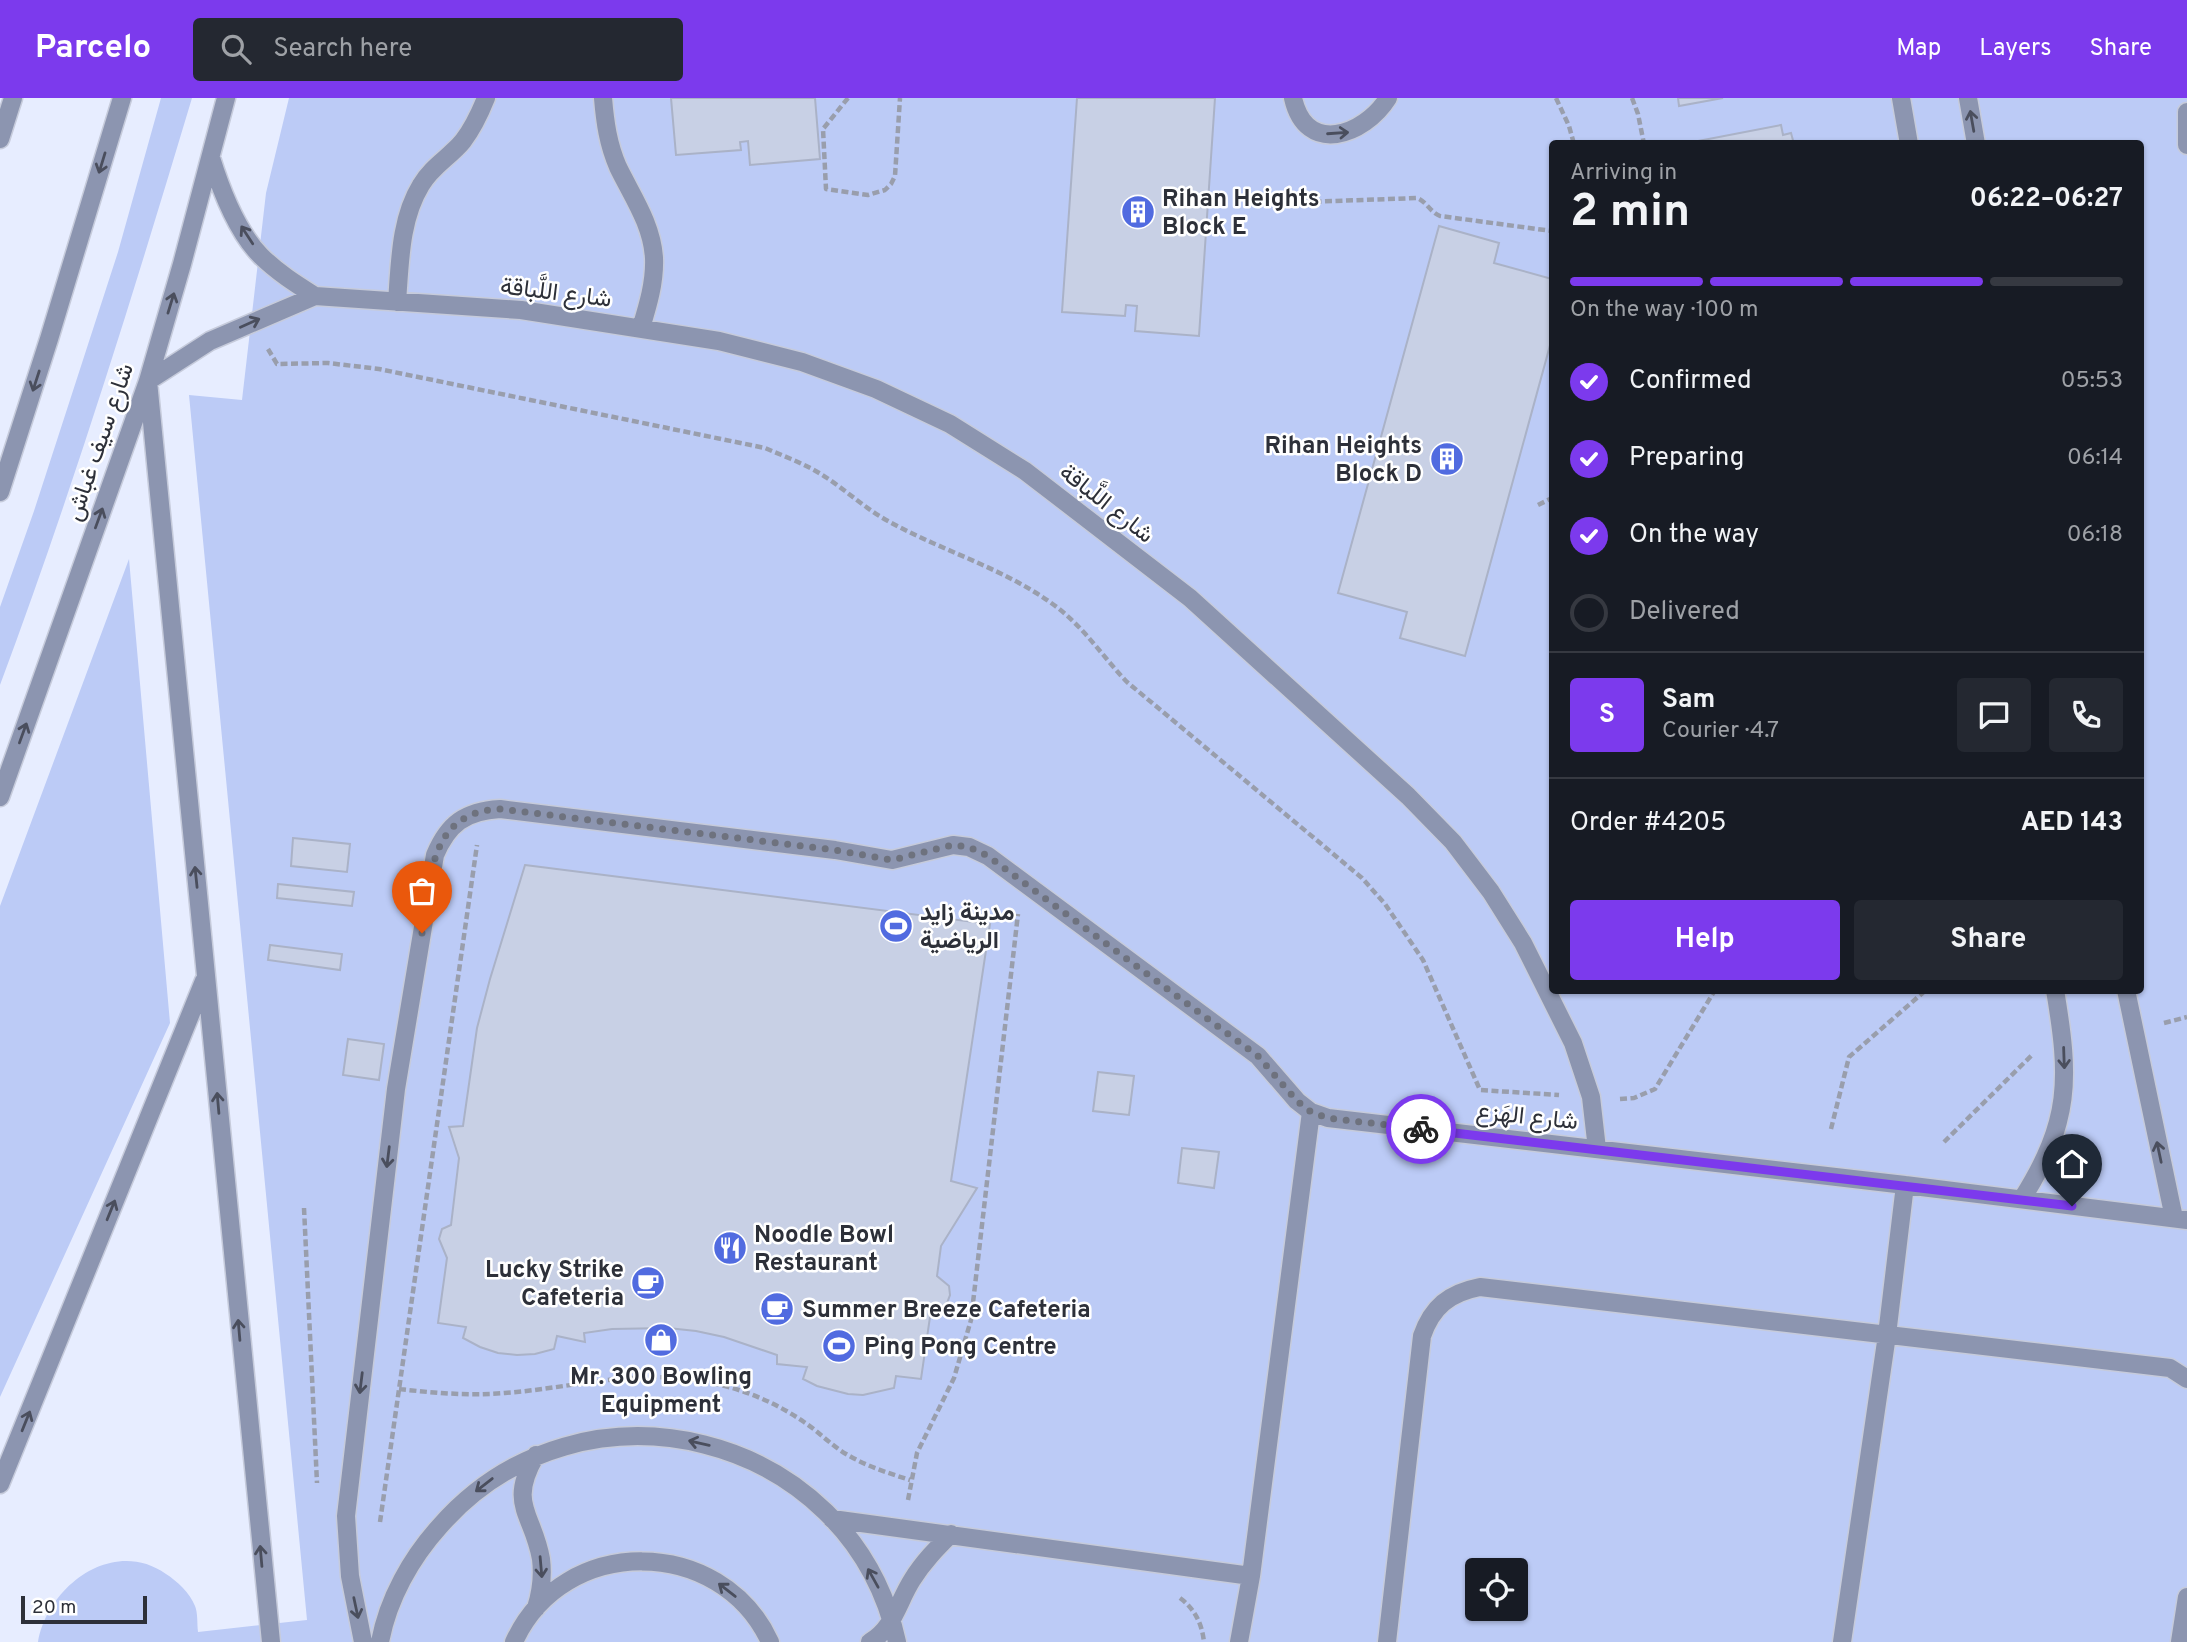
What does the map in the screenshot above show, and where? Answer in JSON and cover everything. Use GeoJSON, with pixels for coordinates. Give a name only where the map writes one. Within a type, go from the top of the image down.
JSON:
{"type":"FeatureCollection","features":[{"type":"Feature","properties":{"kind":"street"},"geometry":{"type":"LineString","coordinates":[[0,139],[13,98]]}},
{"type":"Feature","properties":{"kind":"street"},"geometry":{"type":"LineString","coordinates":[[0,492],[50,339],[122,98]]}},
{"type":"Feature","properties":{"kind":"street","name":"شارع سيف غباش"},"geometry":{"type":"LineString","coordinates":[[0,797],[148,381],[226,98]]}},
{"type":"Feature","properties":{"kind":"street"},"geometry":{"type":"LineString","coordinates":[[397,302],[407,216],[421,185],[439,161],[462,143],[478,118],[486,98]]}},
{"type":"Feature","properties":{"kind":"street"},"geometry":{"type":"LineString","coordinates":[[603,98],[606,132],[618,166],[647,225],[654,257],[652,294],[641,328]]}},
{"type":"Feature","properties":{"kind":"street"},"geometry":{"type":"LineString","coordinates":[[1279,98],[1295,106],[1310,127],[1321,133],[1334,135],[1347,133],[1372,117],[1388,98]]}},
{"type":"Feature","properties":{"kind":"street"},"geometry":{"type":"LineString","coordinates":[[1901,98],[1908,140]]}},
{"type":"Feature","properties":{"kind":"street"},"geometry":{"type":"LineString","coordinates":[[1968,98],[1975,140]]}},
{"type":"Feature","properties":{"kind":"street"},"geometry":{"type":"LineString","coordinates":[[2187,112],[2187,145]]}},
{"type":"Feature","properties":{"kind":"street","name":"شارع اللَّباقة"},"geometry":{"type":"LineString","coordinates":[[211,156],[219,185],[232,212],[260,255],[290,280],[315,296]]}},
{"type":"Feature","properties":{"kind":"street","name":"شارع اللَّباقة"},"geometry":{"type":"LineString","coordinates":[[148,381],[210,341],[315,296],[521,310],[719,341],[802,362],[908,403],[950,424],[1025,471],[1190,598],[1408,796],[1452,842],[1491,892],[1523,943],[1573,1044],[1591,1097],[1597,1149]]}},
{"type":"Feature","properties":{"kind":"street"},"geometry":{"type":"LineString","coordinates":[[148,381],[271,1642]]}},
{"type":"Feature","properties":{"kind":"street","name":"شارع الهَزع"},"geometry":{"type":"LineString","coordinates":[[363,1642],[350,1576],[346,1516],[396,1089],[435,855],[442,839],[453,825],[483,810],[500,809],[821,848],[892,860],[953,845],[969,847],[988,856],[1258,1056],[1297,1101],[1311,1112],[1328,1118],[2180,1219]]}},
{"type":"Feature","properties":{"kind":"street"},"geometry":{"type":"LineString","coordinates":[[0,1484],[205,976]]}},
{"type":"Feature","properties":{"kind":"street"},"geometry":{"type":"LineString","coordinates":[[2022,1199],[2039,1172],[2056,1131],[2061,1110],[2065,1078],[2064,1045],[2055,994]]}},
{"type":"Feature","properties":{"kind":"street"},"geometry":{"type":"LineString","coordinates":[[2127,994],[2180,1219]]}},
{"type":"Feature","properties":{"kind":"street"},"geometry":{"type":"LineString","coordinates":[[1239,1642],[1251,1576],[1311,1112]]}},
{"type":"Feature","properties":{"kind":"street"},"geometry":{"type":"LineString","coordinates":[[1842,1642],[1905,1185]]}},
{"type":"Feature","properties":{"kind":"street"},"geometry":{"type":"LineString","coordinates":[[1387,1642],[1422,1336],[1427,1321],[1436,1308],[1448,1297],[1463,1290],[1480,1287],[2170,1368],[2187,1378]]}},
{"type":"Feature","properties":{"kind":"street"},"geometry":{"type":"LineString","coordinates":[[380,1642],[382,1629],[400,1584],[425,1543],[466,1499],[494,1477],[536,1455],[580,1441],[626,1435],[672,1437],[716,1447],[759,1464],[798,1489],[832,1520],[857,1550],[877,1584],[892,1621],[897,1642]]}},
{"type":"Feature","properties":{"kind":"street"},"geometry":{"type":"LineString","coordinates":[[536,1455],[526,1474],[523,1496],[523,1507],[541,1561],[540,1592],[536,1608]]}},
{"type":"Feature","properties":{"kind":"street"},"geometry":{"type":"LineString","coordinates":[[832,1520],[1251,1576]]}},
{"type":"Feature","properties":{"kind":"street"},"geometry":{"type":"LineString","coordinates":[[870,1642],[883,1633],[892,1621],[919,1569],[951,1534]]}},
{"type":"Feature","properties":{"kind":"street"},"geometry":{"type":"LineString","coordinates":[[514,1642],[519,1630],[536,1608],[561,1585],[590,1570],[622,1562],[655,1560],[688,1568],[717,1582],[744,1603],[764,1629],[770,1642]]}},
{"type":"Feature","properties":{"kind":"street"},"geometry":{"type":"LineString","coordinates":[[2180,1642],[2187,1597]]}},
{"type":"Feature","properties":{"kind":"path"},"geometry":{"type":"LineString","coordinates":[[848,98],[823,129],[826,190],[868,195],[885,190],[895,176],[900,98]]}},
{"type":"Feature","properties":{"kind":"path"},"geometry":{"type":"LineString","coordinates":[[1556,98],[1573,140]]}},
{"type":"Feature","properties":{"kind":"path"},"geometry":{"type":"LineString","coordinates":[[1632,98],[1643,140]]}},
{"type":"Feature","properties":{"kind":"path"},"geometry":{"type":"LineString","coordinates":[[1304,202],[1417,198],[1440,216],[1549,231]]}},
{"type":"Feature","properties":{"kind":"path"},"geometry":{"type":"LineString","coordinates":[[253,322],[277,364],[328,363],[380,369],[765,448],[797,461],[827,478],[896,525],[1011,578],[1058,608],[1079,626],[1101,655],[1127,682],[1362,878],[1406,931],[1423,960],[1480,1090],[1634,1098],[1655,1089],[1713,994]]}},
{"type":"Feature","properties":{"kind":"path"},"geometry":{"type":"LineString","coordinates":[[1538,505],[1549,500]]}},
{"type":"Feature","properties":{"kind":"path"},"geometry":{"type":"LineString","coordinates":[[905,1529],[910,1480],[917,1454],[954,1378],[971,1320],[1022,882]]}},
{"type":"Feature","properties":{"kind":"path"},"geometry":{"type":"LineString","coordinates":[[1831,1129],[1849,1056],[1921,994]]}},
{"type":"Feature","properties":{"kind":"path"},"geometry":{"type":"LineString","coordinates":[[1944,1142],[2037,1050],[2064,1045]]}},
{"type":"Feature","properties":{"kind":"path"},"geometry":{"type":"LineString","coordinates":[[399,1389],[452,1395],[505,1394],[624,1378],[705,1381],[758,1396],[784,1408],[847,1455],[910,1480]]}},
{"type":"Feature","properties":{"kind":"path"},"geometry":{"type":"LineString","coordinates":[[1175,1595],[1188,1604],[1197,1616],[1205,1642]]}},
{"type":"Feature","properties":{"kind":"shaded area"},"geometry":{"type":"Polygon","coordinates":[[[161,98],[192,98],[101,393],[0,685],[0,607],[118,252],[161,98]]]}},
{"type":"Feature","properties":{"kind":"shaded area","name":"مدينة زايد الرياضية"},"geometry":{"type":"Polygon","coordinates":[[[289,98],[2187,98],[2187,1642],[38,1642],[44,1621],[69,1586],[86,1573],[105,1564],[125,1561],[146,1564],[179,1584],[195,1606],[198,1632],[307,1620],[189,395],[242,400],[266,193],[289,98]]]}},
{"type":"Feature","properties":{"kind":"shaded area"},"geometry":{"type":"Polygon","coordinates":[[[129,559],[170,1023],[0,1397],[0,906],[129,559]]]}},
{"type":"Feature","properties":{"kind":"building"},"geometry":{"type":"Polygon","coordinates":[[[671,98],[815,98],[820,159],[750,165],[748,141],[740,142],[741,150],[676,155],[671,98]]]}},
{"type":"Feature","properties":{"kind":"building","name":"Rihan Heights Block E"},"geometry":{"type":"Polygon","coordinates":[[[1077,98],[1215,98],[1199,336],[1135,331],[1137,306],[1126,305],[1125,316],[1062,312],[1077,98]]]}},
{"type":"Feature","properties":{"kind":"building"},"geometry":{"type":"Polygon","coordinates":[[[1678,98],[1723,98],[1679,106],[1678,98]]]}},
{"type":"Feature","properties":{"kind":"building"},"geometry":{"type":"Polygon","coordinates":[[[1781,125],[1783,135],[1791,133],[1793,140],[1703,140],[1781,125]]]}},
{"type":"Feature","properties":{"kind":"building","name":"Rihan Heights Block D"},"geometry":{"type":"Polygon","coordinates":[[[1439,226],[1499,243],[1494,263],[1549,278],[1549,349],[1465,656],[1400,638],[1407,612],[1338,593],[1439,226]]]}},
{"type":"Feature","properties":{"kind":"building"},"geometry":{"type":"Polygon","coordinates":[[[293,838],[350,844],[347,872],[291,866],[293,838]]]}},
{"type":"Feature","properties":{"kind":"building"},"geometry":{"type":"Polygon","coordinates":[[[525,865],[990,924],[951,1181],[977,1188],[941,1246],[937,1276],[949,1286],[950,1295],[947,1303],[931,1310],[921,1379],[896,1376],[894,1388],[863,1395],[848,1394],[817,1386],[803,1379],[807,1367],[777,1364],[777,1355],[724,1337],[696,1331],[668,1328],[612,1329],[584,1333],[585,1342],[557,1336],[554,1349],[517,1355],[498,1353],[463,1338],[466,1327],[438,1323],[447,1258],[439,1239],[442,1229],[451,1225],[459,1158],[449,1127],[463,1126],[477,1028],[525,865]]]}},
{"type":"Feature","properties":{"kind":"building"},"geometry":{"type":"Polygon","coordinates":[[[278,884],[354,892],[352,906],[277,898],[278,884]]]}},
{"type":"Feature","properties":{"kind":"building"},"geometry":{"type":"Polygon","coordinates":[[[270,945],[342,954],[340,970],[268,960],[270,945]]]}},
{"type":"Feature","properties":{"kind":"building"},"geometry":{"type":"Polygon","coordinates":[[[348,1039],[384,1044],[379,1080],[343,1075],[348,1039]]]}},
{"type":"Feature","properties":{"kind":"building"},"geometry":{"type":"Polygon","coordinates":[[[1098,1072],[1134,1076],[1129,1115],[1093,1111],[1098,1072]]]}},
{"type":"Feature","properties":{"kind":"building"},"geometry":{"type":"Polygon","coordinates":[[[1182,1148],[1219,1152],[1214,1188],[1178,1183],[1182,1148]]]}},
{"type":"Feature","properties":{"kind":"way so far"},"geometry":{"type":"LineString","coordinates":[[422,933],[435,855],[442,839],[453,825],[483,810],[500,809],[783,843],[892,860],[936,847],[969,847],[988,856],[1258,1056],[1297,1101],[1311,1112],[1328,1118],[1421,1129]]}},
{"type":"Feature","properties":{"kind":"place","name":"Rihan Heights Block E"},"geometry":{"type":"Point","coordinates":[1138,212]}},
{"type":"Feature","properties":{"kind":"place","name":"Rihan Heights Block D"},"geometry":{"type":"Point","coordinates":[1447,459]}},
{"type":"Feature","properties":{"kind":"place","name":"مدينة زايد الرياضية"},"geometry":{"type":"Point","coordinates":[896,926]}},
{"type":"Feature","properties":{"kind":"place","name":"Noodle Bowl Restaurant"},"geometry":{"type":"Point","coordinates":[730,1248]}},
{"type":"Feature","properties":{"kind":"place","name":"Lucky Strike Cafeteria"},"geometry":{"type":"Point","coordinates":[648,1283]}},
{"type":"Feature","properties":{"kind":"place","name":"Summer Breeze Cafeteria"},"geometry":{"type":"Point","coordinates":[777,1309]}},
{"type":"Feature","properties":{"kind":"place","name":"Mr. 300 Bowling Equipment"},"geometry":{"type":"Point","coordinates":[661,1340]}},
{"type":"Feature","properties":{"kind":"place","name":"Ping Pong Centre"},"geometry":{"type":"Point","coordinates":[839,1346]}},
{"type":"Feature","properties":{"kind":"route"},"geometry":{"type":"LineString","coordinates":[[1421,1129],[2072,1206]]}}]}
